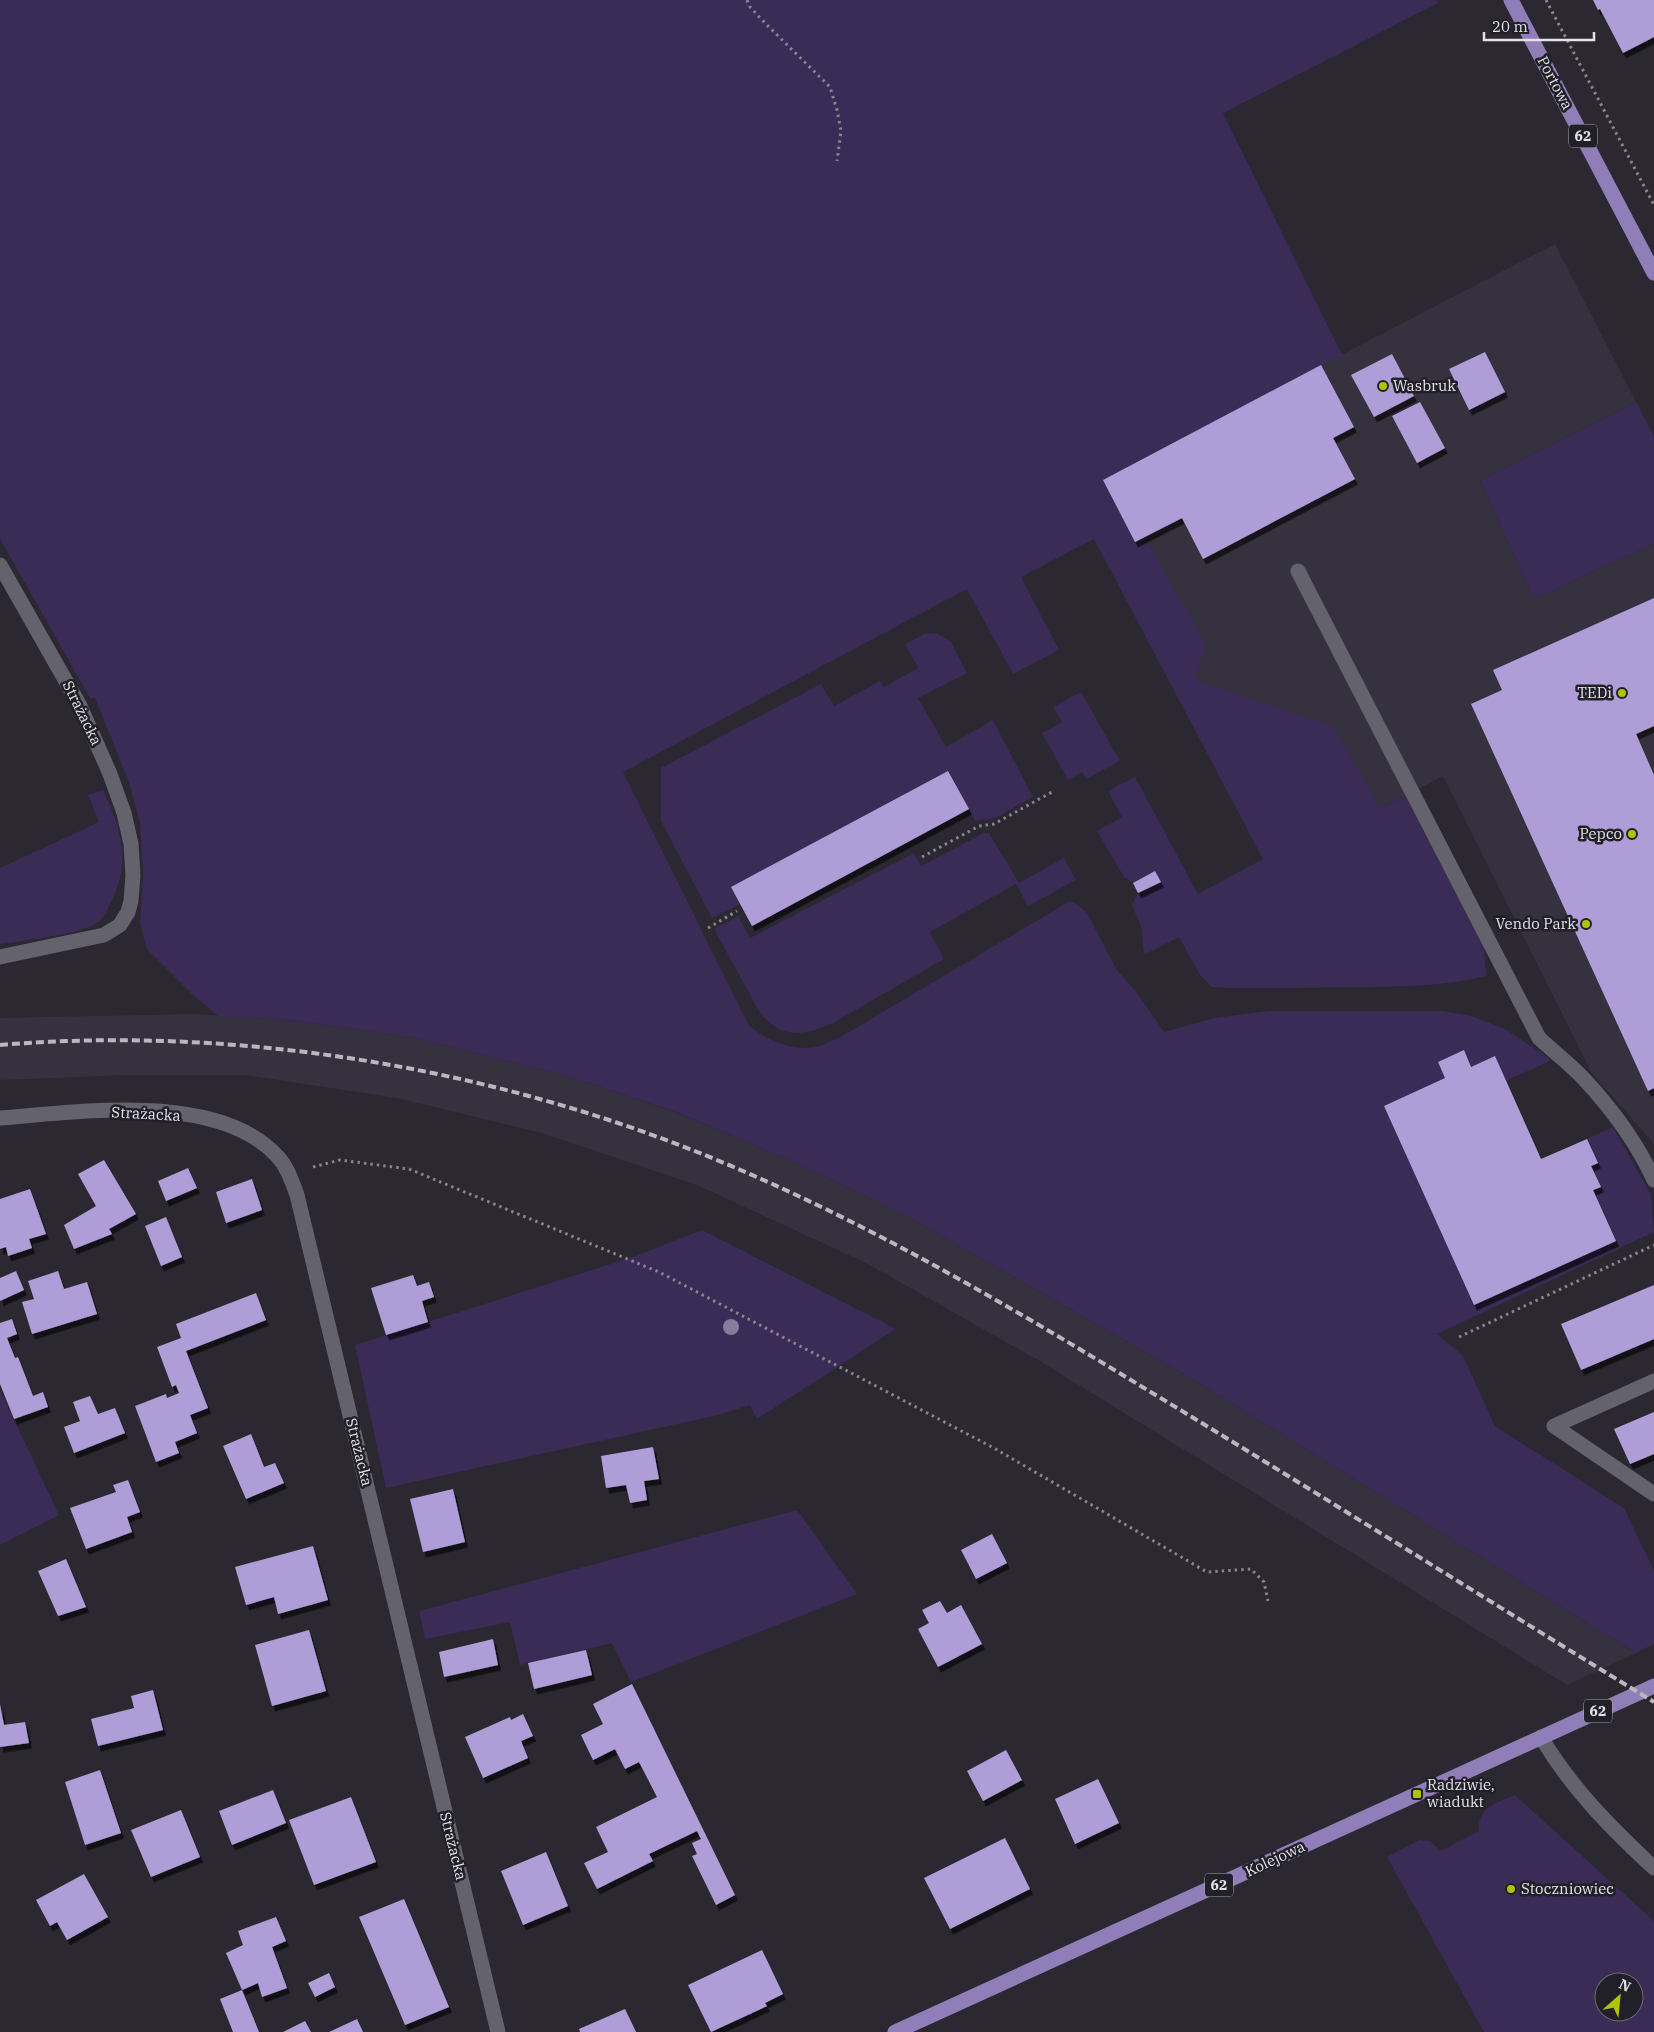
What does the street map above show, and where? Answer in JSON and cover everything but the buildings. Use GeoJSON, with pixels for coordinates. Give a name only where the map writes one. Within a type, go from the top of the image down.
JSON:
{"type":"FeatureCollection","features":[{"type":"Feature","properties":{"kind":"main road","name":"Portowa"},"geometry":{"type":"LineString","coordinates":[[1511,0],[1654,273]]}},
{"type":"Feature","properties":{"kind":"main road","name":"Kolejowa"},"geometry":{"type":"LineString","coordinates":[[896,2032],[1654,1686]]}},
{"type":"Feature","properties":{"kind":"street","name":"Strażacka"},"geometry":{"type":"LineString","coordinates":[[0,564],[80,706],[110,774],[124,813],[131,844],[133,875],[128,912],[120,925],[104,935],[0,956]]}},
{"type":"Feature","properties":{"kind":"street"},"geometry":{"type":"LineString","coordinates":[[1298,571],[1539,1038],[1584,1079],[1615,1116],[1642,1156],[1654,1180]]}},
{"type":"Feature","properties":{"kind":"street","name":"Strażacka"},"geometry":{"type":"LineString","coordinates":[[0,1118],[132,1110],[166,1112],[207,1119],[235,1128],[254,1138],[279,1158],[288,1172],[297,1195],[498,2032]]}},
{"type":"Feature","properties":{"kind":"street"},"geometry":{"type":"LineString","coordinates":[[1654,1381],[1554,1426],[1654,1494]]}},
{"type":"Feature","properties":{"kind":"street"},"geometry":{"type":"LineString","coordinates":[[1541,1737],[1557,1764],[1609,1826],[1654,1868]]}},
{"type":"Feature","properties":{"kind":"path"},"geometry":{"type":"LineString","coordinates":[[747,0],[750,7],[765,23],[830,86],[837,110],[840,130],[837,161]]}},
{"type":"Feature","properties":{"kind":"path"},"geometry":{"type":"LineString","coordinates":[[1546,0],[1654,205]]}},
{"type":"Feature","properties":{"kind":"path"},"geometry":{"type":"LineString","coordinates":[[922,857],[979,826],[994,824],[1052,792]]}},
{"type":"Feature","properties":{"kind":"path"},"geometry":{"type":"LineString","coordinates":[[708,928],[737,911]]}},
{"type":"Feature","properties":{"kind":"path"},"geometry":{"type":"LineString","coordinates":[[288,1172],[340,1160],[409,1169],[659,1272],[992,1447],[1207,1572],[1251,1569],[1264,1582],[1268,1601]]}},
{"type":"Feature","properties":{"kind":"path"},"geometry":{"type":"LineString","coordinates":[[1459,1337],[1654,1245]]}},
{"type":"Feature","properties":{"kind":"shaded area"},"geometry":{"type":"Polygon","coordinates":[[[0,0],[1436,0],[1438,3],[1223,113],[1342,355],[1103,480],[1135,542],[1144,537],[1206,644],[1195,680],[1333,726],[1380,809],[1405,796],[1484,947],[1486,976],[1443,984],[1415,986],[1225,988],[1212,987],[1200,975],[1179,937],[1144,955],[1141,927],[1132,905],[1138,893],[1160,882],[1155,871],[1133,883],[1124,877],[1097,831],[1122,817],[1108,791],[1135,777],[1198,894],[1263,859],[1094,539],[1021,577],[1059,650],[1013,674],[967,589],[623,772],[749,1026],[774,1041],[792,1047],[811,1048],[839,1038],[1070,901],[1087,913],[1116,969],[1138,994],[1164,1032],[1214,1018],[1268,1011],[1443,1011],[1472,1016],[1505,1029],[1552,1060],[1506,1081],[1495,1056],[1471,1067],[1463,1051],[1438,1062],[1445,1078],[1384,1106],[1474,1305],[1616,1241],[1593,1190],[1600,1187],[1591,1166],[1597,1161],[1587,1139],[1613,1127],[1651,1195],[1654,1232],[1437,1334],[1463,1356],[1495,1426],[1624,1508],[1654,1571],[1654,1644],[1636,1653],[1194,1380],[900,1212],[791,1161],[679,1113],[564,1075],[414,1038],[297,1021],[218,1016],[192,994],[147,949],[140,924],[143,872],[140,824],[130,785],[95,698],[90,698],[0,539],[0,0]]]}},
{"type":"Feature","properties":{"kind":"shaded area"},"geometry":{"type":"Polygon","coordinates":[[[1555,244],[1636,402],[1480,481],[1533,597],[1540,596],[1654,544],[1654,1144],[1592,1073],[1443,776],[1380,809],[1301,843],[1072,497],[1113,433],[1322,365],[1555,244]]]}},
{"type":"Feature","properties":{"kind":"shaded area"},"geometry":{"type":"Polygon","coordinates":[[[1636,402],[1654,436],[1654,544],[1540,596],[1533,597],[1480,481],[1636,402]]]}},
{"type":"Feature","properties":{"kind":"shaded area"},"geometry":{"type":"Polygon","coordinates":[[[936,633],[951,642],[967,673],[918,698],[946,747],[993,720],[1033,797],[995,818],[975,821],[948,771],[732,887],[740,904],[712,918],[661,821],[661,768],[821,684],[834,706],[880,681],[884,687],[918,668],[905,644],[924,634],[936,633]]]}},
{"type":"Feature","properties":{"kind":"shaded area"},"geometry":{"type":"Polygon","coordinates":[[[1081,692],[1120,761],[1086,779],[1082,772],[1068,780],[1042,733],[1062,722],[1053,707],[1081,692]]]}},
{"type":"Feature","properties":{"kind":"shaded area"},"geometry":{"type":"Polygon","coordinates":[[[103,790],[119,831],[122,858],[118,886],[104,916],[97,923],[78,930],[0,944],[0,868],[99,822],[88,795],[103,790]]]}},
{"type":"Feature","properties":{"kind":"shaded area"},"geometry":{"type":"Polygon","coordinates":[[[984,833],[989,833],[1019,883],[1064,858],[1076,880],[1028,906],[1016,884],[930,932],[944,959],[833,1023],[812,1031],[793,1033],[775,1027],[759,1011],[714,929],[738,916],[750,938],[914,853],[921,866],[984,833]]]}},
{"type":"Feature","properties":{"kind":"shaded area"},"geometry":{"type":"Polygon","coordinates":[[[193,1014],[297,1021],[414,1038],[564,1075],[678,1113],[791,1161],[900,1212],[1194,1380],[1636,1653],[1567,1685],[1038,1360],[868,1264],[697,1185],[542,1133],[397,1098],[245,1075],[128,1075],[0,1080],[0,1018],[193,1014]]]}},
{"type":"Feature","properties":{"kind":"shaded area"},"geometry":{"type":"Polygon","coordinates":[[[702,1230],[896,1329],[757,1419],[750,1405],[718,1415],[386,1488],[355,1345],[633,1257],[702,1230]]]}},
{"type":"Feature","properties":{"kind":"shaded area"},"geometry":{"type":"Polygon","coordinates":[[[0,1390],[59,1515],[0,1545],[0,1390]]]}},
{"type":"Feature","properties":{"kind":"shaded area"},"geometry":{"type":"Polygon","coordinates":[[[797,1510],[857,1594],[631,1682],[612,1643],[520,1665],[510,1622],[425,1639],[419,1611],[797,1510]]]}},
{"type":"Feature","properties":{"kind":"shaded area","name":"Stoczniowiec"},"geometry":{"type":"Polygon","coordinates":[[[1515,1795],[1654,1921],[1654,2032],[1484,2032],[1387,1857],[1419,1840],[1430,1841],[1440,1851],[1479,1831],[1481,1816],[1495,1804],[1515,1795]]]}},
{"type":"Feature","properties":{"kind":"railway"},"geometry":{"type":"LineString","coordinates":[[0,1045],[77,1041],[154,1041],[232,1045],[310,1053],[387,1064],[464,1080],[539,1099],[612,1121],[683,1146],[821,1207],[954,1276],[1212,1429],[1654,1702]]}},
{"type":"Feature","properties":{"kind":"place","name":"Wasbruk"},"geometry":{"type":"Point","coordinates":[1383,386]}},
{"type":"Feature","properties":{"kind":"place","name":"TEDi"},"geometry":{"type":"Point","coordinates":[1622,693]}},
{"type":"Feature","properties":{"kind":"place","name":"Pepco"},"geometry":{"type":"Point","coordinates":[1632,834]}},
{"type":"Feature","properties":{"kind":"place","name":"Vendo Park"},"geometry":{"type":"Point","coordinates":[1586,924]}},
{"type":"Feature","properties":{"kind":"place","name":"Radziwie, wiadukt"},"geometry":{"type":"Point","coordinates":[1417,1794]}},
{"type":"Feature","properties":{"kind":"place","name":"Stoczniowiec"},"geometry":{"type":"Point","coordinates":[1511,1889]}}]}
